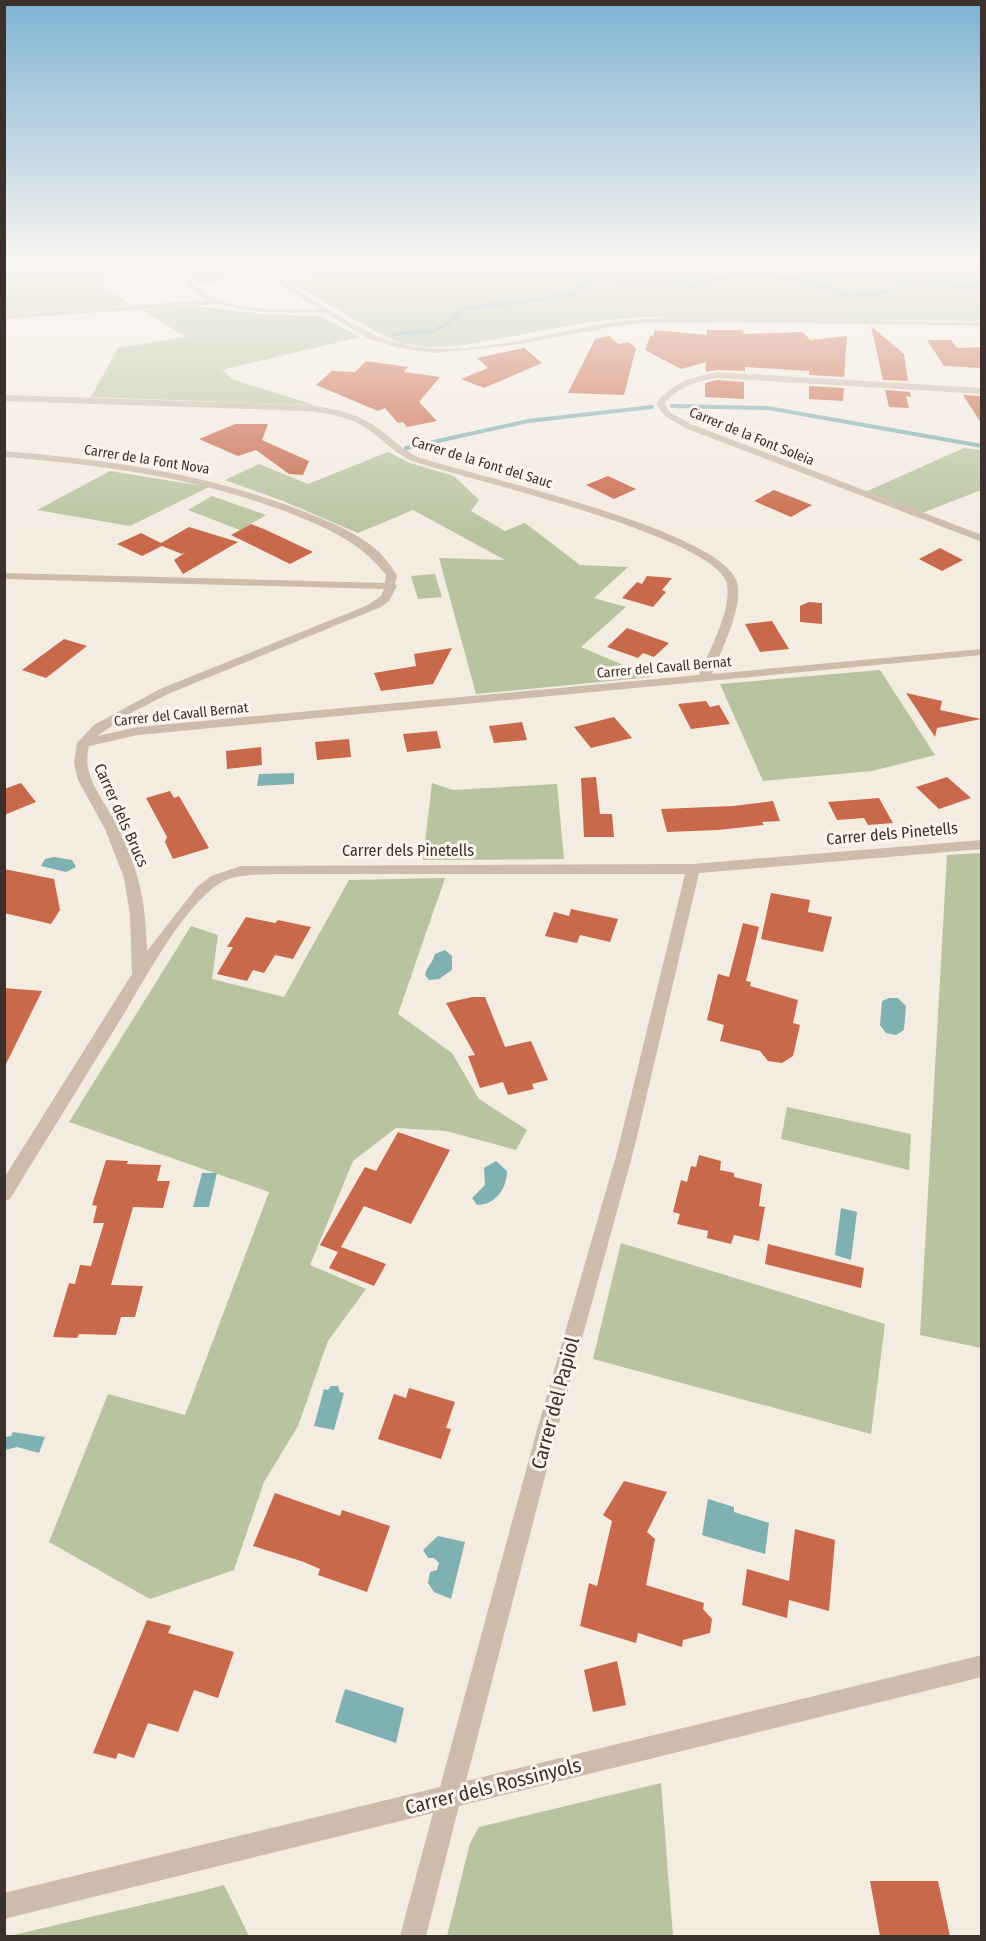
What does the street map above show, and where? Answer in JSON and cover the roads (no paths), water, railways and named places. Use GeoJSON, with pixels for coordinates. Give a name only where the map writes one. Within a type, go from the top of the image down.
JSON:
{"type":"FeatureCollection","features":[{"type":"Feature","properties":{"kind":"street","name":"Carrer de la Font Soleia"},"geometry":{"type":"LineString","coordinates":[[981,391],[717,375],[682,385],[663,398],[660,404],[663,410],[673,417],[708,434],[981,539]]}},
{"type":"Feature","properties":{"kind":"street","name":"Carrer de la Font del Sauc"},"geometry":{"type":"LineString","coordinates":[[4,398],[307,408],[333,412],[357,419],[377,431],[386,443],[416,459],[569,503],[671,540],[703,554],[719,565],[733,583],[733,598],[704,678]]}},
{"type":"Feature","properties":{"kind":"street","name":"Carrer de la Font Nova"},"geometry":{"type":"LineString","coordinates":[[4,454],[180,475],[227,487],[300,513],[362,542],[388,568],[392,586]]}},
{"type":"Feature","properties":{"kind":"street"},"geometry":{"type":"LineString","coordinates":[[4,576],[392,586]]}},
{"type":"Feature","properties":{"kind":"street","name":"Carrer del Cavall Bernat"},"geometry":{"type":"LineString","coordinates":[[83,743],[98,727],[140,702],[353,615],[384,600],[392,586]]}},
{"type":"Feature","properties":{"kind":"street","name":"Carrer del Cavall Bernat"},"geometry":{"type":"LineString","coordinates":[[83,743],[138,731],[981,652]]}},
{"type":"Feature","properties":{"kind":"street","name":"Carrer dels Brucs"},"geometry":{"type":"LineString","coordinates":[[83,743],[79,761],[82,781],[104,815],[131,879],[139,936],[140,975]]}},
{"type":"Feature","properties":{"kind":"street","name":"Carrer dels Pinetells"},"geometry":{"type":"LineString","coordinates":[[4,1194],[140,975],[183,912],[202,890],[216,879],[241,871],[381,868],[693,869],[981,844]]}},
{"type":"Feature","properties":{"kind":"street","name":"Carrer del Papiol"},"geometry":{"type":"LineString","coordinates":[[413,1936],[448,1797],[626,1149],[693,869]]}},
{"type":"Feature","properties":{"kind":"street","name":"Carrer dels Rossinyols"},"geometry":{"type":"LineString","coordinates":[[4,1906],[981,1666]]}},
{"type":"Feature","properties":{"kind":"water"},"geometry":{"type":"Polygon","coordinates":[[[294,773],[294,784],[257,786],[259,774],[294,773]]]}},
{"type":"Feature","properties":{"kind":"water"},"geometry":{"type":"Polygon","coordinates":[[[54,857],[72,860],[76,867],[66,872],[41,866],[45,859],[54,857]]]}},
{"type":"Feature","properties":{"kind":"water"},"geometry":{"type":"Polygon","coordinates":[[[445,950],[452,956],[452,970],[439,979],[429,980],[425,975],[435,954],[445,950]]]}},
{"type":"Feature","properties":{"kind":"water"},"geometry":{"type":"Polygon","coordinates":[[[898,998],[906,1006],[904,1030],[896,1035],[886,1033],[880,1025],[882,1001],[898,998]]]}},
{"type":"Feature","properties":{"kind":"water"},"geometry":{"type":"Polygon","coordinates":[[[496,1161],[507,1171],[505,1184],[494,1199],[477,1205],[472,1198],[485,1185],[484,1168],[496,1161]]]}},
{"type":"Feature","properties":{"kind":"water"},"geometry":{"type":"Polygon","coordinates":[[[202,1173],[217,1173],[209,1207],[193,1207],[202,1173]]]}},
{"type":"Feature","properties":{"kind":"water"},"geometry":{"type":"Polygon","coordinates":[[[841,1208],[857,1212],[851,1260],[835,1255],[841,1208]]]}},
{"type":"Feature","properties":{"kind":"water"},"geometry":{"type":"Polygon","coordinates":[[[331,1386],[338,1386],[340,1392],[344,1393],[334,1430],[314,1426],[324,1389],[328,1390],[331,1386]]]}},
{"type":"Feature","properties":{"kind":"water"},"geometry":{"type":"Polygon","coordinates":[[[13,1432],[45,1437],[39,1453],[17,1447],[5,1450],[5,1437],[11,1436],[13,1432]]]}},
{"type":"Feature","properties":{"kind":"water"},"geometry":{"type":"Polygon","coordinates":[[[708,1499],[734,1507],[734,1512],[769,1523],[765,1554],[702,1535],[708,1499]]]}},
{"type":"Feature","properties":{"kind":"water"},"geometry":{"type":"Polygon","coordinates":[[[438,1536],[465,1542],[451,1599],[434,1592],[428,1583],[430,1572],[437,1570],[439,1563],[434,1558],[428,1558],[423,1550],[438,1536]]]}},
{"type":"Feature","properties":{"kind":"water"},"geometry":{"type":"Polygon","coordinates":[[[345,1689],[404,1708],[396,1743],[335,1722],[345,1689]]]}},
{"type":"Feature","properties":{"kind":"waterway"},"geometry":{"type":"LineString","coordinates":[[672,406],[768,408],[982,446]]}},
{"type":"Feature","properties":{"kind":"waterway"},"geometry":{"type":"LineString","coordinates":[[406,448],[528,421],[652,407]]}}]}
